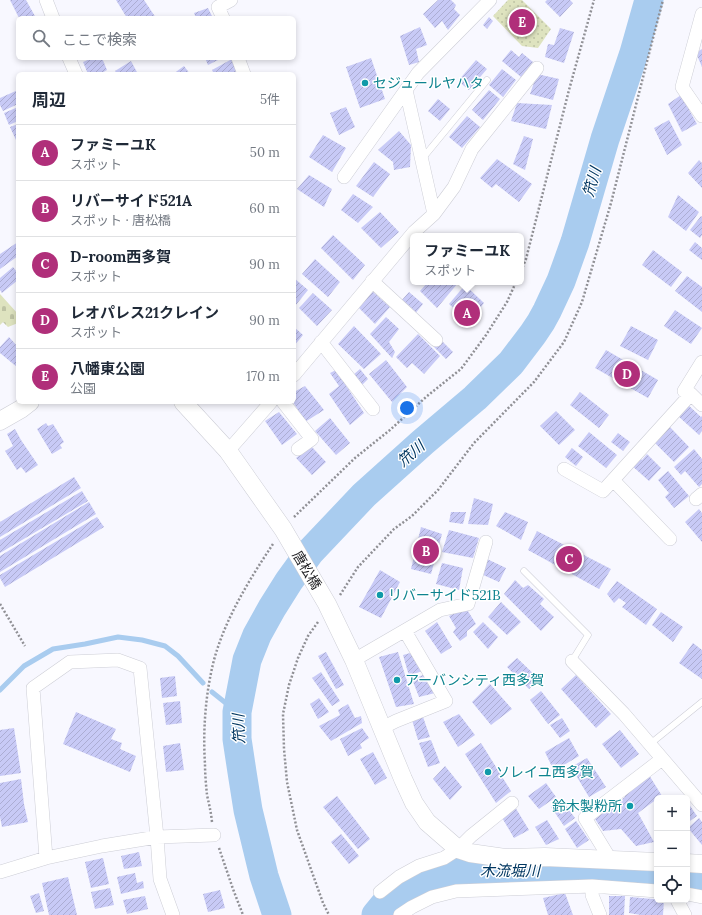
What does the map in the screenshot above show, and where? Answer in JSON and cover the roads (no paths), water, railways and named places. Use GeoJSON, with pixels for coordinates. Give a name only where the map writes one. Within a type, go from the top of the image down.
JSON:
{"type":"FeatureCollection","features":[{"type":"Feature","properties":{"kind":"street"},"geometry":{"type":"LineString","coordinates":[[46,0],[52,16]]}},
{"type":"Feature","properties":{"kind":"street"},"geometry":{"type":"LineString","coordinates":[[222,16],[218,7],[231,0]]}},
{"type":"Feature","properties":{"kind":"street"},"geometry":{"type":"LineString","coordinates":[[344,177],[418,73],[490,0]]}},
{"type":"Feature","properties":{"kind":"street"},"geometry":{"type":"LineString","coordinates":[[702,14],[682,87],[702,116]]}},
{"type":"Feature","properties":{"kind":"street"},"geometry":{"type":"LineString","coordinates":[[70,60],[75,72]]}},
{"type":"Feature","properties":{"kind":"street"},"geometry":{"type":"LineString","coordinates":[[239,60],[243,72]]}},
{"type":"Feature","properties":{"kind":"street"},"geometry":{"type":"LineString","coordinates":[[413,233],[434,214],[454,187],[472,149],[537,68]]}},
{"type":"Feature","properties":{"kind":"street"},"geometry":{"type":"LineString","coordinates":[[406,90],[434,214]]}},
{"type":"Feature","properties":{"kind":"street"},"geometry":{"type":"LineString","coordinates":[[296,373],[410,237]]}},
{"type":"Feature","properties":{"kind":"street"},"geometry":{"type":"LineString","coordinates":[[372,281],[436,340]]}},
{"type":"Feature","properties":{"kind":"street"},"geometry":{"type":"LineString","coordinates":[[321,342],[373,409]]}},
{"type":"Feature","properties":{"kind":"street"},"geometry":{"type":"LineString","coordinates":[[702,362],[684,391],[691,394],[702,405]]}},
{"type":"Feature","properties":{"kind":"street"},"geometry":{"type":"LineString","coordinates":[[564,469],[603,491],[691,394]]}},
{"type":"Feature","properties":{"kind":"street"},"geometry":{"type":"LineString","coordinates":[[0,421],[27,404]]}},
{"type":"Feature","properties":{"kind":"street","name":"唐松橋"},"geometry":{"type":"LineString","coordinates":[[185,404],[228,451],[285,532],[328,607],[354,660],[414,803],[427,822],[458,849]]}},
{"type":"Feature","properties":{"kind":"street"},"geometry":{"type":"LineString","coordinates":[[228,451],[269,404]]}},
{"type":"Feature","properties":{"kind":"street"},"geometry":{"type":"LineString","coordinates":[[285,404],[312,440],[298,449]]}},
{"type":"Feature","properties":{"kind":"street"},"geometry":{"type":"LineString","coordinates":[[613,480],[670,539]]}},
{"type":"Feature","properties":{"kind":"street"},"geometry":{"type":"LineString","coordinates":[[354,660],[440,610],[468,604],[486,542]]}},
{"type":"Feature","properties":{"kind":"street"},"geometry":{"type":"LineString","coordinates":[[382,728],[446,700],[405,631]]}},
{"type":"Feature","properties":{"kind":"street"},"geometry":{"type":"LineString","coordinates":[[46,858],[33,688],[70,662],[118,660],[140,668],[160,879],[173,915]]}},
{"type":"Feature","properties":{"kind":"street"},"geometry":{"type":"LineString","coordinates":[[572,661],[624,714],[702,805]]}},
{"type":"Feature","properties":{"kind":"street"},"geometry":{"type":"LineString","coordinates":[[610,859],[585,818],[662,759]]}},
{"type":"Feature","properties":{"kind":"street"},"geometry":{"type":"LineString","coordinates":[[380,892],[399,877],[419,866],[444,858],[458,849],[471,836],[512,803]]}},
{"type":"Feature","properties":{"kind":"street"},"geometry":{"type":"LineString","coordinates":[[0,872],[46,858],[102,846],[157,837],[214,835]]}},
{"type":"Feature","properties":{"kind":"street"},"geometry":{"type":"LineString","coordinates":[[458,849],[470,853],[505,858],[546,857],[654,862]]}},
{"type":"Feature","properties":{"kind":"street"},"geometry":{"type":"LineString","coordinates":[[690,864],[702,864]]}},
{"type":"Feature","properties":{"kind":"street"},"geometry":{"type":"LineString","coordinates":[[400,915],[432,897],[456,891],[592,886],[654,891]]}},
{"type":"Feature","properties":{"kind":"street"},"geometry":{"type":"LineString","coordinates":[[592,886],[592,895],[600,915]]}},
{"type":"Feature","properties":{"kind":"street"},"geometry":{"type":"LineString","coordinates":[[690,894],[702,896]]}},
{"type":"Feature","properties":{"kind":"street"},"geometry":{"type":"LineString","coordinates":[[679,903],[685,915]]}},
{"type":"Feature","properties":{"kind":"lane"},"geometry":{"type":"LineString","coordinates":[[422,160],[487,80]]}},
{"type":"Feature","properties":{"kind":"lane"},"geometry":{"type":"LineString","coordinates":[[524,571],[588,635],[572,661]]}},
{"type":"Feature","properties":{"kind":"lane"},"geometry":{"type":"LineString","coordinates":[[650,744],[702,702]]}},
{"type":"Feature","properties":{"kind":"waterway","name":"笊川"},"geometry":{"type":"LineString","coordinates":[[277,915],[264,876],[248,810],[237,739],[237,712],[247,660],[257,635],[289,581],[310,552],[364,495],[475,398],[511,363],[541,322],[561,281],[575,242],[605,139],[634,53],[649,0]]}},
{"type":"Feature","properties":{"kind":"waterway"},"geometry":{"type":"LineString","coordinates":[[0,690],[24,666],[53,649],[118,637],[142,640],[165,646],[178,656],[203,683]]}},
{"type":"Feature","properties":{"kind":"waterway"},"geometry":{"type":"LineString","coordinates":[[212,692],[237,712]]}},
{"type":"Feature","properties":{"kind":"waterway","name":"木流堀川"},"geometry":{"type":"LineString","coordinates":[[376,915],[385,904],[412,884],[462,871],[603,871],[654,875]]}},
{"type":"Feature","properties":{"kind":"waterway","name":"木流堀川"},"geometry":{"type":"LineString","coordinates":[[690,877],[702,878]]}},
{"type":"Feature","properties":{"kind":"place","name":"八幡東公園"},"geometry":{"type":"Point","coordinates":[522,22]}},
{"type":"Feature","properties":{"kind":"place","name":"セジュールヤハタ"},"geometry":{"type":"Point","coordinates":[365,83]}},
{"type":"Feature","properties":{"kind":"place","name":"ファミーユK"},"geometry":{"type":"Point","coordinates":[467,313]}},
{"type":"Feature","properties":{"kind":"place","name":"レオパレス21クレイン"},"geometry":{"type":"Point","coordinates":[627,374]}},
{"type":"Feature","properties":{"kind":"place","name":"リバーサイド521A"},"geometry":{"type":"Point","coordinates":[426,551]}},
{"type":"Feature","properties":{"kind":"place","name":"D-room西多賀"},"geometry":{"type":"Point","coordinates":[569,559]}},
{"type":"Feature","properties":{"kind":"place","name":"リバーサイド521B"},"geometry":{"type":"Point","coordinates":[380,595]}},
{"type":"Feature","properties":{"kind":"place","name":"アーバンシティ西多賀"},"geometry":{"type":"Point","coordinates":[397,680]}},
{"type":"Feature","properties":{"kind":"place","name":"ソレイユ西多賀"},"geometry":{"type":"Point","coordinates":[488,772]}},
{"type":"Feature","properties":{"kind":"place","name":"鈴木製粉所"},"geometry":{"type":"Point","coordinates":[630,806]}}]}
